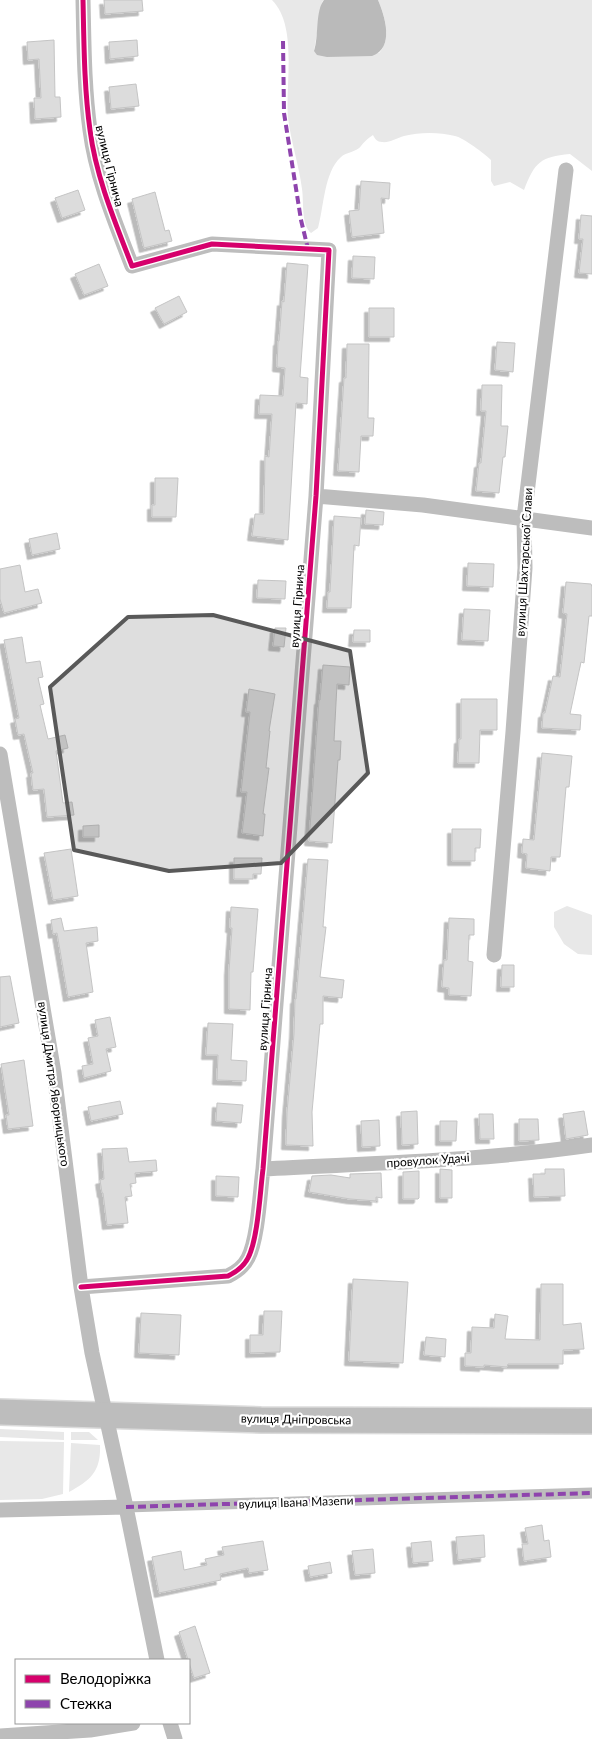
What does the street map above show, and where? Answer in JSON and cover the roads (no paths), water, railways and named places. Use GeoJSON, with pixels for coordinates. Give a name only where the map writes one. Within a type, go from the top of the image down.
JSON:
{"type":"FeatureCollection","features":[{"type":"Feature","properties":{"kind":"highway","name":"вулиця Дніпровська"},"geometry":{"type":"LineString","coordinates":[[0,1412],[261,1420],[592,1421]]}},
{"type":"Feature","properties":{"kind":"street","name":"вулиця Гірнича"},"geometry":{"type":"LineString","coordinates":[[81,1287],[228,1276],[238,1270],[248,1259],[253,1243],[263,1169],[316,496],[329,250],[212,244],[132,266],[105,196],[90,132],[85,72],[83,0]]}},
{"type":"Feature","properties":{"kind":"street","name":"вулиця Шахтарської Слави"},"geometry":{"type":"LineString","coordinates":[[494,955],[524,578],[524,518],[566,170]]}},
{"type":"Feature","properties":{"kind":"street"},"geometry":{"type":"LineString","coordinates":[[316,496],[423,505],[592,528]]}},
{"type":"Feature","properties":{"kind":"street","name":"вулиця Дмитра Яворницького"},"geometry":{"type":"LineString","coordinates":[[0,754],[54,1073],[81,1287],[93,1360],[126,1507],[157,1659]]}},
{"type":"Feature","properties":{"kind":"street","name":"провулок Удачі"},"geometry":{"type":"LineString","coordinates":[[263,1169],[457,1158],[548,1151],[592,1145]]}},
{"type":"Feature","properties":{"kind":"street","name":"вулиця Івана Мазепи"},"geometry":{"type":"LineString","coordinates":[[0,1510],[592,1493]]}},
{"type":"Feature","properties":{"kind":"street"},"geometry":{"type":"LineString","coordinates":[[0,1736],[90,1730],[127,1724]]}},
{"type":"Feature","properties":{"kind":"street"},"geometry":{"type":"LineString","coordinates":[[170,1724],[175,1739]]}}]}
